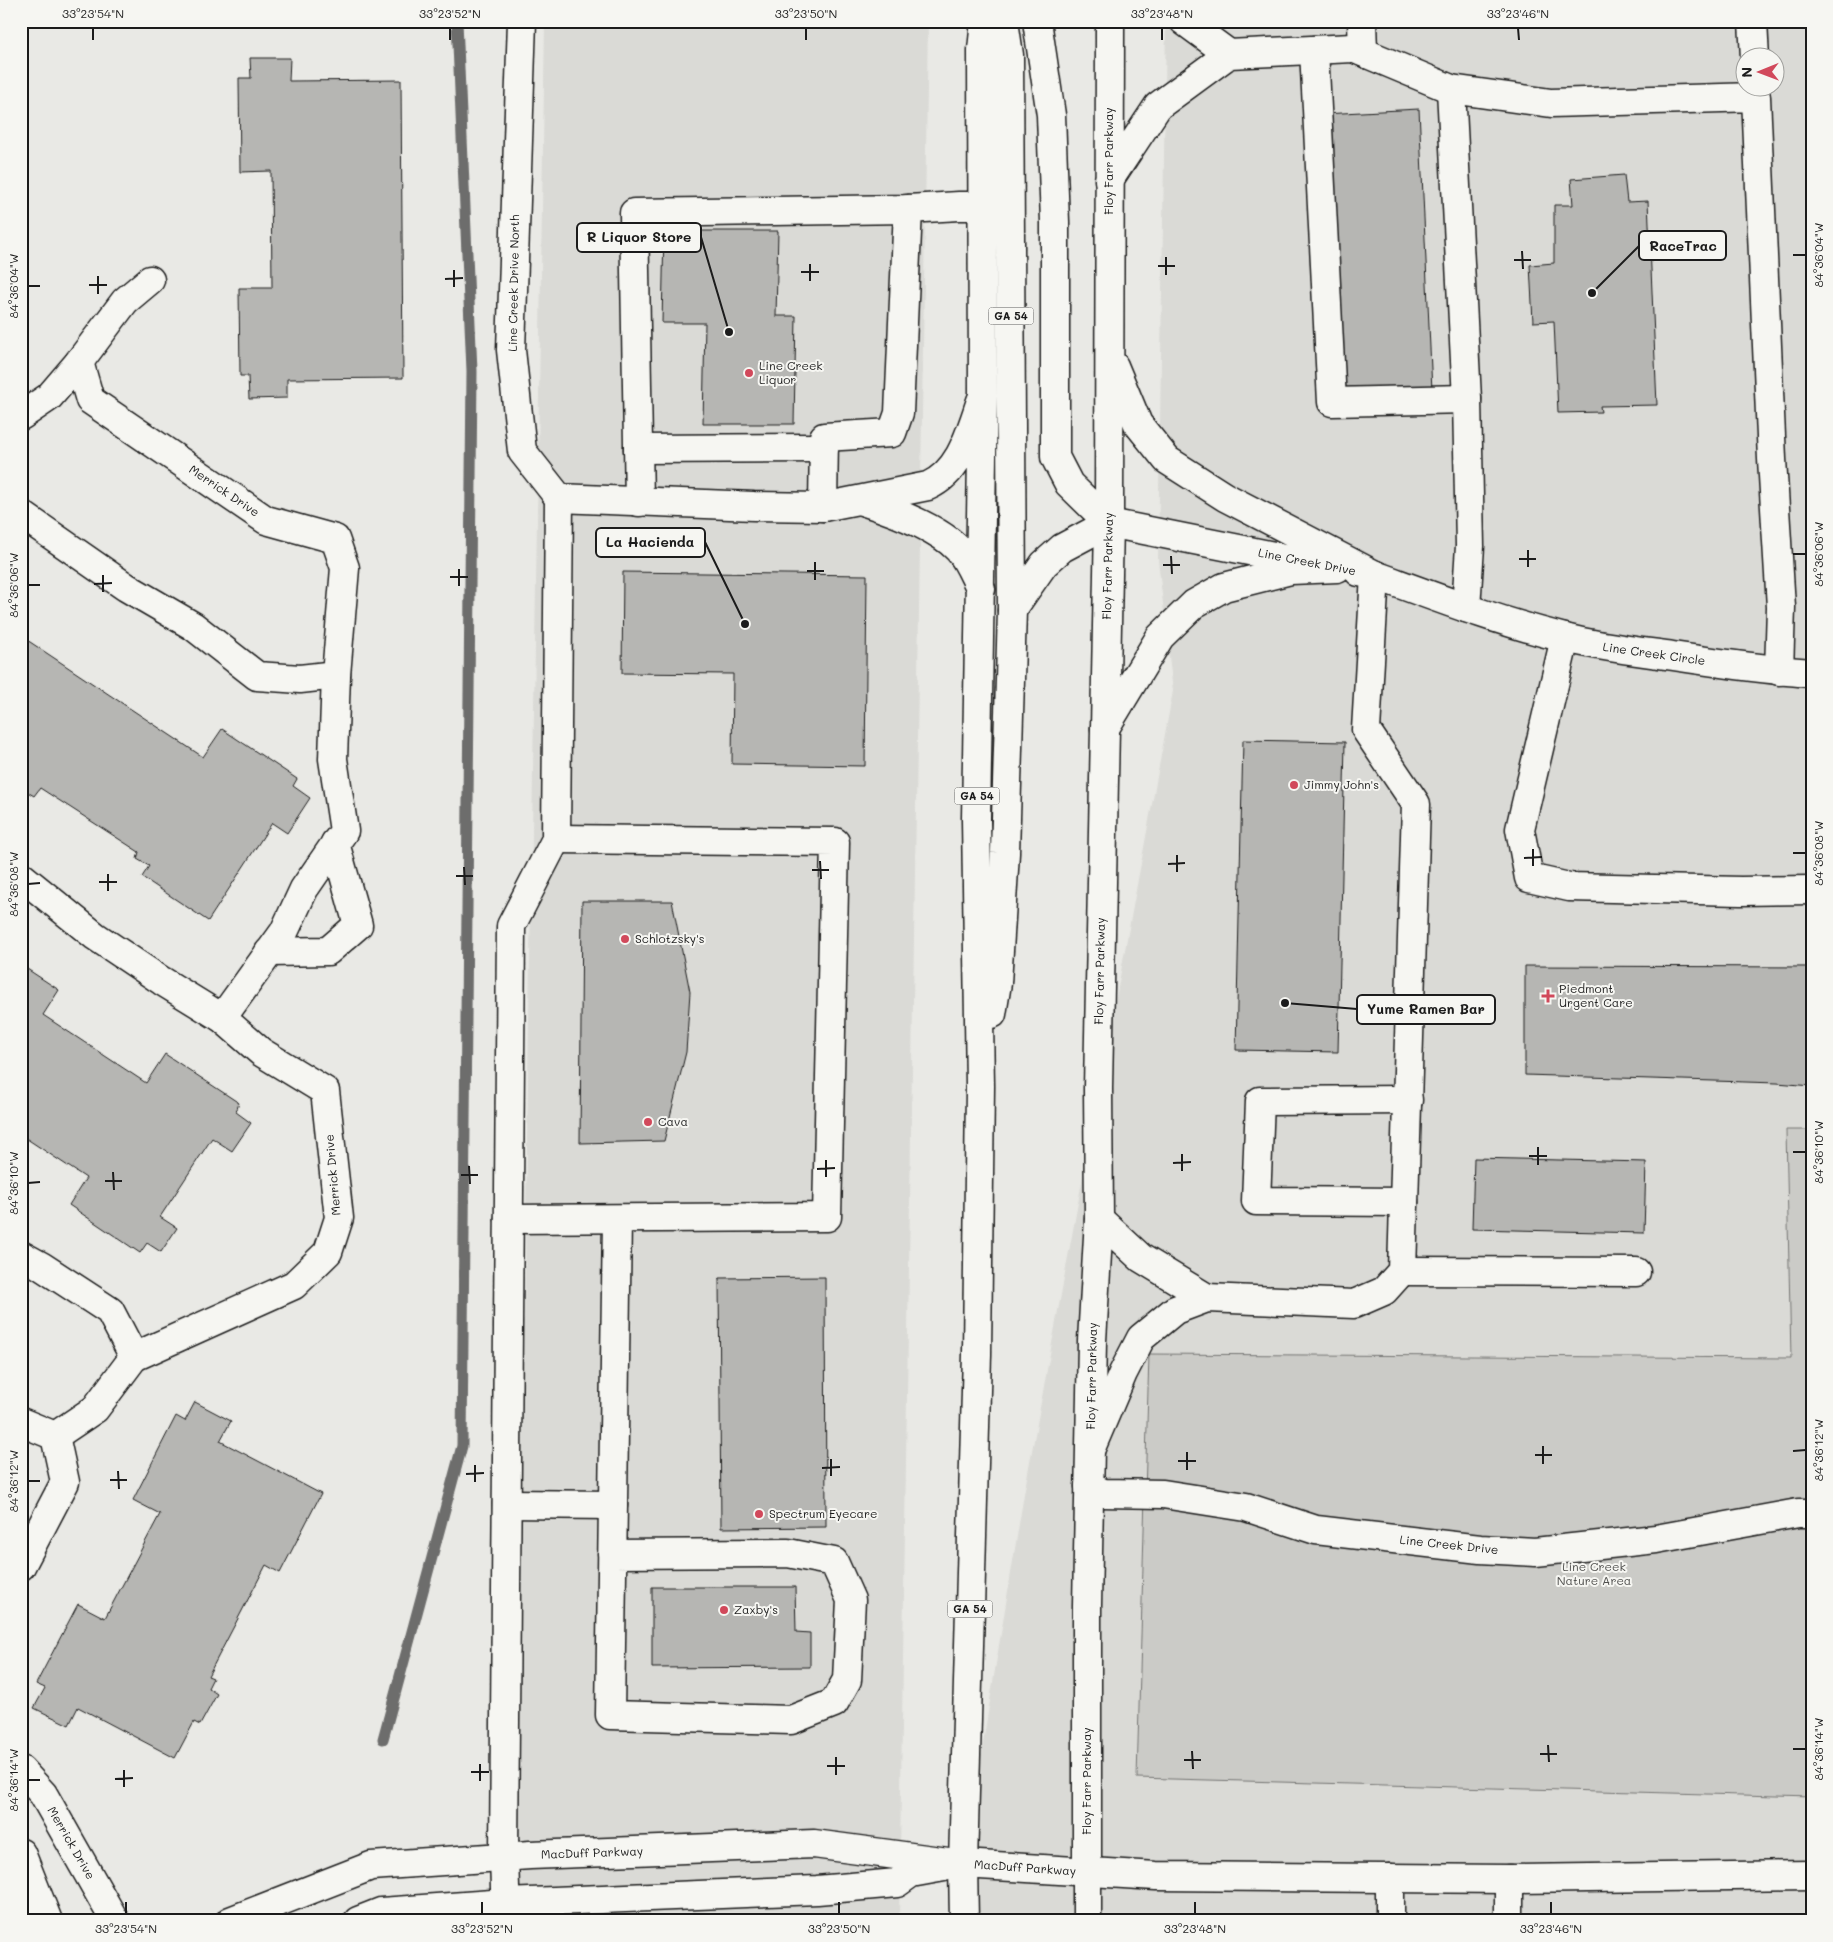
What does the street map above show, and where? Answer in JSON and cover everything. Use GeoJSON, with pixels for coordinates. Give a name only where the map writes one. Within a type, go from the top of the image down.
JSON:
{"type":"FeatureCollection","features":[{"type":"Feature","properties":{"kind":"main road","name":"Line Creek Drive North"},"geometry":{"type":"LineString","coordinates":[[522,21],[512,350],[522,450],[559,498]]}},
{"type":"Feature","properties":{"kind":"main road","name":"GA 54"},"geometry":{"type":"LineString","coordinates":[[964,1921],[963,1864],[977,1354],[980,1086],[976,819],[983,396],[982,50],[985,21]]}},
{"type":"Feature","properties":{"kind":"main road","name":"GA 54"},"geometry":{"type":"LineString","coordinates":[[980,1086],[997,983],[1005,852],[1012,610],[1009,55],[1004,21]]}},
{"type":"Feature","properties":{"kind":"main road"},"geometry":{"type":"LineString","coordinates":[[1012,610],[1044,564],[1062,548],[1109,523],[1068,484],[1055,457],[1054,203],[1051,115],[1037,21]]}},
{"type":"Feature","properties":{"kind":"main road","name":"Floy Farr Parkway"},"geometry":{"type":"LineString","coordinates":[[1087,1921],[1087,1606],[1092,1340],[1099,1219],[1098,1088],[1109,523],[1110,21]]}},
{"type":"Feature","properties":{"kind":"main road"},"geometry":{"type":"LineString","coordinates":[[1184,21],[1229,54]]}},
{"type":"Feature","properties":{"kind":"main road"},"geometry":{"type":"LineString","coordinates":[[1362,21],[1363,52]]}},
{"type":"Feature","properties":{"kind":"main road"},"geometry":{"type":"LineString","coordinates":[[1753,21],[1754,48]]}},
{"type":"Feature","properties":{"kind":"main road"},"geometry":{"type":"LineString","coordinates":[[1109,180],[1158,106],[1229,54],[1353,48],[1451,90],[1551,103],[1736,93]]}},
{"type":"Feature","properties":{"kind":"main road"},"geometry":{"type":"LineString","coordinates":[[1314,50],[1332,402],[1467,399]]}},
{"type":"Feature","properties":{"kind":"main road"},"geometry":{"type":"LineString","coordinates":[[1451,90],[1467,399],[1470,546],[1466,608]]}},
{"type":"Feature","properties":{"kind":"main road"},"geometry":{"type":"LineString","coordinates":[[1756,98],[1772,459],[1781,607],[1778,671]]}},
{"type":"Feature","properties":{"kind":"main road"},"geometry":{"type":"LineString","coordinates":[[639,502],[634,214],[982,206]]}},
{"type":"Feature","properties":{"kind":"main road"},"geometry":{"type":"LineString","coordinates":[[823,507],[824,437],[892,433],[899,413],[908,209]]}},
{"type":"Feature","properties":{"kind":"main road"},"geometry":{"type":"LineString","coordinates":[[21,416],[49,397],[80,362],[124,301],[150,280]]}},
{"type":"Feature","properties":{"kind":"main road"},"geometry":{"type":"LineString","coordinates":[[1090,1448],[1122,1373],[1141,1338],[1175,1310],[1207,1298],[1354,1304],[1384,1291],[1402,1271],[1416,804],[1366,730],[1375,575],[1225,497],[1167,460],[1138,424],[1109,355]]}},
{"type":"Feature","properties":{"kind":"main road","name":"Merrick Drive"},"geometry":{"type":"LineString","coordinates":[[80,362],[90,400],[266,520],[335,539],[345,568],[336,675],[333,759],[344,831],[304,889],[284,932],[222,1018]]}},
{"type":"Feature","properties":{"kind":"main road"},"geometry":{"type":"LineString","coordinates":[[506,1912],[504,1856],[511,926],[556,839],[559,498],[823,507],[928,486],[940,481],[963,451],[983,396]]}},
{"type":"Feature","properties":{"kind":"main road"},"geometry":{"type":"LineString","coordinates":[[638,449],[824,448]]}},
{"type":"Feature","properties":{"kind":"main road"},"geometry":{"type":"LineString","coordinates":[[862,500],[887,509],[944,536],[959,550],[981,589]]}},
{"type":"Feature","properties":{"kind":"main road"},"geometry":{"type":"LineString","coordinates":[[21,514],[126,586],[193,626],[258,676],[300,679],[336,675]]}},
{"type":"Feature","properties":{"kind":"main road","name":"Line Creek Drive"},"geometry":{"type":"LineString","coordinates":[[1109,523],[1375,575],[1499,620]]}},
{"type":"Feature","properties":{"kind":"main road"},"geometry":{"type":"LineString","coordinates":[[1105,728],[1160,637],[1194,604],[1224,587],[1282,572],[1338,568]]}},
{"type":"Feature","properties":{"kind":"main road","name":"Line Creek Circle"},"geometry":{"type":"LineString","coordinates":[[1499,620],[1565,638],[1610,647],[1778,671],[1812,673]]}},
{"type":"Feature","properties":{"kind":"main road"},"geometry":{"type":"LineString","coordinates":[[1565,638],[1520,829],[1529,878],[1569,887],[1741,891],[1812,890]]}},
{"type":"Feature","properties":{"kind":"main road"},"geometry":{"type":"LineString","coordinates":[[509,1220],[827,1217],[835,842],[556,839]]}},
{"type":"Feature","properties":{"kind":"main road"},"geometry":{"type":"LineString","coordinates":[[269,952],[328,951],[358,925],[335,843]]}},
{"type":"Feature","properties":{"kind":"main road","name":"Merrick Drive"},"geometry":{"type":"LineString","coordinates":[[21,876],[95,936],[222,1018],[261,1052],[325,1091],[339,1218],[328,1252],[294,1284],[134,1357],[95,1409],[55,1436]]}},
{"type":"Feature","properties":{"kind":"main road"},"geometry":{"type":"LineString","coordinates":[[1404,1202],[1256,1201],[1260,1101],[1408,1100]]}},
{"type":"Feature","properties":{"kind":"main road"},"geometry":{"type":"LineString","coordinates":[[612,1554],[788,1554],[834,1562],[851,1600],[847,1680],[834,1703],[791,1720],[610,1715],[612,1554],[617,1219]]}},
{"type":"Feature","properties":{"kind":"main road"},"geometry":{"type":"LineString","coordinates":[[1099,1219],[1141,1258],[1207,1298]]}},
{"type":"Feature","properties":{"kind":"main road"},"geometry":{"type":"LineString","coordinates":[[21,1255],[110,1311],[134,1357]]}},
{"type":"Feature","properties":{"kind":"main road"},"geometry":{"type":"LineString","coordinates":[[1402,1271],[1636,1272]]}},
{"type":"Feature","properties":{"kind":"main road"},"geometry":{"type":"LineString","coordinates":[[21,1422],[55,1436],[65,1482],[21,1566]]}},
{"type":"Feature","properties":{"kind":"main road","name":"Line Creek Drive"},"geometry":{"type":"LineString","coordinates":[[1089,1486],[1104,1492],[1163,1494],[1246,1507],[1316,1530],[1480,1550],[1535,1552],[1656,1539],[1798,1513],[1812,1513]]}},
{"type":"Feature","properties":{"kind":"main road"},"geometry":{"type":"LineString","coordinates":[[507,1504],[613,1505]]}},
{"type":"Feature","properties":{"kind":"main road","name":"Merrick Drive"},"geometry":{"type":"LineString","coordinates":[[21,1770],[43,1794],[115,1921]]}},
{"type":"Feature","properties":{"kind":"main road","name":"MacDuff Parkway"},"geometry":{"type":"LineString","coordinates":[[230,1921],[371,1866],[504,1856],[814,1844],[963,1864],[1087,1873],[1179,1876],[1509,1879],[1812,1875]]}},
{"type":"Feature","properties":{"kind":"main road"},"geometry":{"type":"LineString","coordinates":[[21,1853],[48,1921]]}},
{"type":"Feature","properties":{"kind":"main road","name":"MacDuff Parkway"},"geometry":{"type":"LineString","coordinates":[[358,1921],[381,1912],[506,1912],[897,1884],[911,1873],[963,1864]]}},
{"type":"Feature","properties":{"kind":"main road"},"geometry":{"type":"LineString","coordinates":[[1390,1878],[1390,1921]]}},
{"type":"Feature","properties":{"kind":"main road"},"geometry":{"type":"LineString","coordinates":[[1509,1879],[1509,1921]]}},
{"type":"Feature","properties":{"kind":"shaded area"},"geometry":{"type":"Polygon","coordinates":[[[545,21],[928,21],[899,1921],[506,1921],[515,1895],[545,21]]]}},
{"type":"Feature","properties":{"kind":"shaded area"},"geometry":{"type":"Polygon","coordinates":[[[1166,21],[1812,21],[1812,1130],[1786,1131],[1791,1358],[1149,1354],[1137,1777],[1812,1797],[1812,1921],[965,1921],[963,1864],[1024,1494],[1173,691],[1158,560],[1166,21]]]}},
{"type":"Feature","properties":{"kind":"green space","name":"Line Creek Nature Area"},"geometry":{"type":"Polygon","coordinates":[[[1786,1130],[1812,1130],[1812,1797],[1137,1778],[1149,1354],[1791,1358],[1786,1130]]]}},
{"type":"Feature","properties":{"kind":"building"},"geometry":{"type":"Polygon","coordinates":[[[250,58],[290,58],[289,81],[401,80],[403,378],[287,379],[287,398],[249,399],[248,376],[240,376],[239,288],[272,288],[271,171],[240,172],[239,78],[251,78],[250,58]]]}},
{"type":"Feature","properties":{"kind":"building"},"geometry":{"type":"Polygon","coordinates":[[[1419,109],[1432,391],[1336,395],[1323,114],[1419,109]]]}},
{"type":"Feature","properties":{"kind":"building"},"geometry":{"type":"Polygon","coordinates":[[[1624,175],[1627,202],[1648,201],[1657,405],[1600,406],[1601,412],[1558,413],[1554,321],[1533,322],[1530,265],[1554,263],[1554,205],[1573,205],[1571,179],[1624,175]]]}},
{"type":"Feature","properties":{"kind":"building","name":"Line Creek Liquor"},"geometry":{"type":"Polygon","coordinates":[[[664,231],[778,231],[776,316],[796,316],[794,424],[703,424],[705,323],[662,323],[664,231]]]}},
{"type":"Feature","properties":{"kind":"building"},"geometry":{"type":"Polygon","coordinates":[[[623,572],[867,575],[865,766],[732,764],[733,674],[622,673],[623,572]]]}},
{"type":"Feature","properties":{"kind":"building"},"geometry":{"type":"Polygon","coordinates":[[[21,636],[203,757],[222,729],[297,779],[293,786],[310,798],[287,833],[272,823],[208,921],[142,877],[149,866],[137,859],[139,852],[40,788],[34,796],[21,788],[21,636]]]}},
{"type":"Feature","properties":{"kind":"building"},"geometry":{"type":"Polygon","coordinates":[[[1243,740],[1345,742],[1338,1052],[1236,1050],[1243,740]]]}},
{"type":"Feature","properties":{"kind":"building"},"geometry":{"type":"Polygon","coordinates":[[[582,901],[672,901],[690,992],[686,1052],[664,1141],[580,1143],[582,901]]]}},
{"type":"Feature","properties":{"kind":"building"},"geometry":{"type":"Polygon","coordinates":[[[21,965],[59,990],[43,1015],[146,1083],[165,1054],[239,1103],[236,1112],[251,1123],[232,1151],[212,1138],[160,1217],[177,1228],[161,1252],[147,1243],[140,1253],[69,1205],[86,1178],[21,1135],[21,965]]]}},
{"type":"Feature","properties":{"kind":"building"},"geometry":{"type":"Polygon","coordinates":[[[1525,966],[1812,967],[1812,1086],[1777,1083],[1525,1075],[1525,966]]]}},
{"type":"Feature","properties":{"kind":"building"},"geometry":{"type":"Polygon","coordinates":[[[1474,1158],[1646,1162],[1644,1233],[1472,1229],[1474,1158]]]}},
{"type":"Feature","properties":{"kind":"building"},"geometry":{"type":"Polygon","coordinates":[[[825,1277],[826,1527],[721,1528],[719,1278],[825,1277]]]}},
{"type":"Feature","properties":{"kind":"building"},"geometry":{"type":"Polygon","coordinates":[[[195,1402],[231,1421],[220,1441],[321,1494],[280,1573],[266,1565],[208,1676],[213,1678],[208,1688],[217,1694],[200,1725],[194,1722],[175,1758],[78,1707],[69,1725],[34,1708],[45,1688],[36,1684],[78,1604],[105,1618],[160,1514],[133,1500],[176,1416],[185,1421],[195,1402]]]}},
{"type":"Feature","properties":{"kind":"building","name":"Zaxby's"},"geometry":{"type":"Polygon","coordinates":[[[652,1587],[795,1587],[796,1632],[810,1633],[810,1667],[652,1668],[652,1587]]]}},
{"type":"Feature","properties":{"kind":"waterway"},"geometry":{"type":"LineString","coordinates":[[383,1739],[462,1446],[472,371],[457,21]]}},
{"type":"Feature","properties":{"kind":"place","name":"RaceTrac"},"geometry":{"type":"Point","coordinates":[1592,293]}},
{"type":"Feature","properties":{"kind":"place","name":"R Liquor Store"},"geometry":{"type":"Point","coordinates":[729,332]}},
{"type":"Feature","properties":{"kind":"place","name":"Line Creek Liquor"},"geometry":{"type":"Point","coordinates":[749,373]}},
{"type":"Feature","properties":{"kind":"place","name":"La Hacienda"},"geometry":{"type":"Point","coordinates":[745,624]}},
{"type":"Feature","properties":{"kind":"place","name":"Jimmy John's"},"geometry":{"type":"Point","coordinates":[1294,785]}},
{"type":"Feature","properties":{"kind":"place","name":"Schlotzsky's"},"geometry":{"type":"Point","coordinates":[625,939]}},
{"type":"Feature","properties":{"kind":"place","name":"Piedmont Urgent Care"},"geometry":{"type":"Point","coordinates":[1548,996]}},
{"type":"Feature","properties":{"kind":"place","name":"Yume Ramen Bar"},"geometry":{"type":"Point","coordinates":[1285,1003]}},
{"type":"Feature","properties":{"kind":"place","name":"Cava"},"geometry":{"type":"Point","coordinates":[648,1122]}},
{"type":"Feature","properties":{"kind":"place","name":"Spectrum Eyecare"},"geometry":{"type":"Point","coordinates":[759,1514]}},
{"type":"Feature","properties":{"kind":"place","name":"Zaxby's"},"geometry":{"type":"Point","coordinates":[724,1610]}}]}
